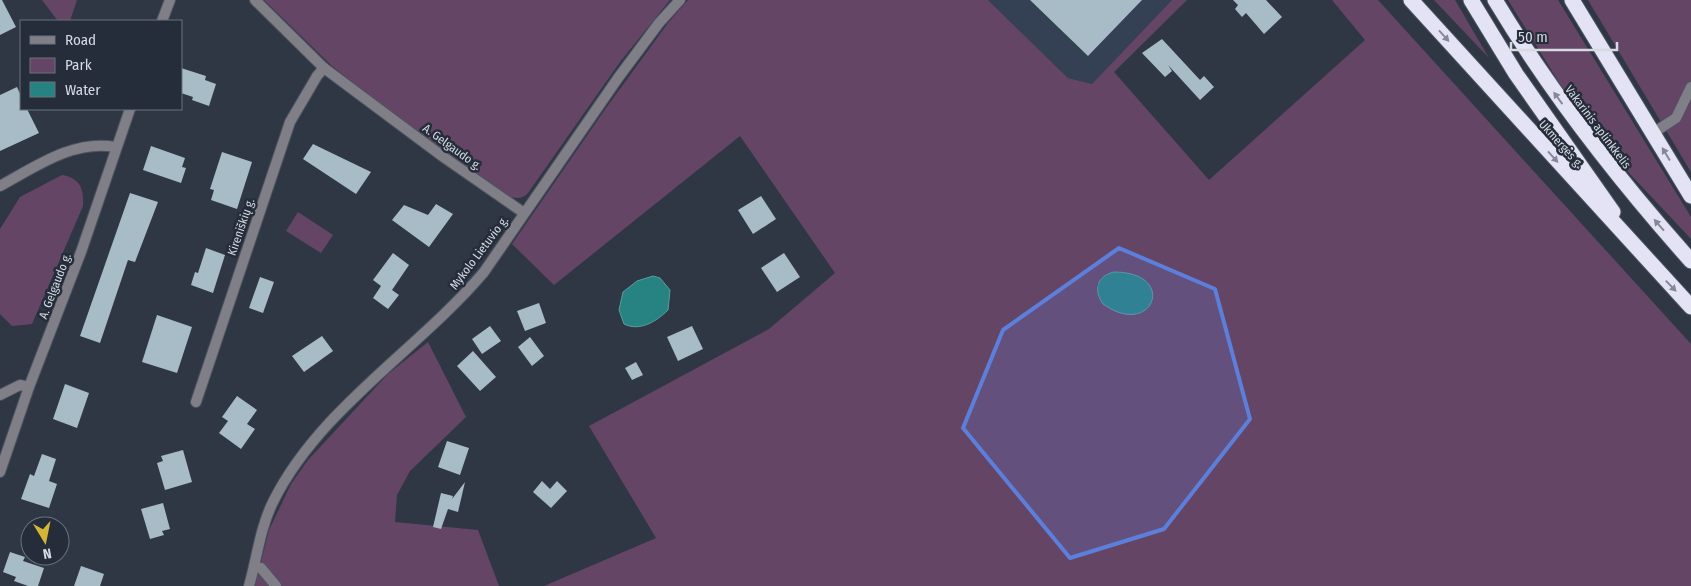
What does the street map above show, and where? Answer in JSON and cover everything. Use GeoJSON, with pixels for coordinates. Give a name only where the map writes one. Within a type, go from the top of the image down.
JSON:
{"type":"FeatureCollection","features":[{"type":"Feature","properties":{"kind":"highway","name":"Ukmergės g."},"geometry":{"type":"LineString","coordinates":[[1411,0],[1691,307]]}},
{"type":"Feature","properties":{"kind":"highway"},"geometry":{"type":"LineString","coordinates":[[1471,0],[1516,74],[1650,264]]}},
{"type":"Feature","properties":{"kind":"highway","name":"Vakarinis aplinkkelis"},"geometry":{"type":"LineString","coordinates":[[1495,0],[1531,60],[1593,147],[1691,262]]}},
{"type":"Feature","properties":{"kind":"highway"},"geometry":{"type":"LineString","coordinates":[[1572,0],[1691,196]]}},
{"type":"Feature","properties":{"kind":"street"},"geometry":{"type":"LineString","coordinates":[[162,20],[170,0]]}},
{"type":"Feature","properties":{"kind":"street","name":"A. Gelgaudo g."},"geometry":{"type":"LineString","coordinates":[[255,0],[324,68],[442,156],[524,213]]}},
{"type":"Feature","properties":{"kind":"street","name":"Mykolo Lietuvio g."},"geometry":{"type":"LineString","coordinates":[[248,586],[263,528],[274,502],[317,439],[349,404],[460,300],[484,272],[624,70],[659,23],[680,0]]}},
{"type":"Feature","properties":{"kind":"street","name":"Kireniškių g."},"geometry":{"type":"LineString","coordinates":[[196,402],[290,122],[317,76],[324,68]]}},
{"type":"Feature","properties":{"kind":"street"},"geometry":{"type":"LineString","coordinates":[[1653,133],[1676,118],[1691,87]]}},
{"type":"Feature","properties":{"kind":"street","name":"A. Gelgaudo g."},"geometry":{"type":"LineString","coordinates":[[0,472],[29,387],[81,252],[130,110]]}},
{"type":"Feature","properties":{"kind":"street"},"geometry":{"type":"LineString","coordinates":[[0,186],[60,154],[86,146],[103,145],[116,147]]}},
{"type":"Feature","properties":{"kind":"street"},"geometry":{"type":"LineString","coordinates":[[0,396],[20,385],[29,387]]}},
{"type":"Feature","properties":{"kind":"street"},"geometry":{"type":"LineString","coordinates":[[254,567],[261,568],[276,586]]}},
{"type":"Feature","properties":{"kind":"highlighted area"},"geometry":{"type":"Polygon","coordinates":[[[1119,248],[1215,289],[1250,419],[1164,529],[1070,558],[963,428],[1003,330],[1119,248]]]}},
{"type":"Feature","properties":{"kind":"shaded area"},"geometry":{"type":"Polygon","coordinates":[[[988,0],[1172,0],[1092,84],[1068,78],[988,0]]]}},
{"type":"Feature","properties":{"kind":"green space"},"geometry":{"type":"Polygon","coordinates":[[[42,0],[77,0],[70,20],[57,20],[42,0]]]}},
{"type":"Feature","properties":{"kind":"green space"},"geometry":{"type":"Polygon","coordinates":[[[264,0],[670,0],[620,62],[528,193],[518,198],[507,196],[399,120],[332,66],[264,0]]]}},
{"type":"Feature","properties":{"kind":"green space"},"geometry":{"type":"Polygon","coordinates":[[[688,0],[988,0],[1068,78],[1092,84],[1172,0],[1187,0],[1114,72],[1209,180],[1365,40],[1332,0],[1378,0],[1691,344],[1691,586],[544,586],[656,538],[589,426],[769,329],[835,273],[740,136],[554,285],[512,244],[606,108],[668,23],[688,0]],[[1122,272],[1097,284],[1099,298],[1148,283],[1140,277],[1122,272]]]}},
{"type":"Feature","properties":{"kind":"green space"},"geometry":{"type":"Polygon","coordinates":[[[1434,0],[1455,0],[1489,58],[1434,0]]]}},
{"type":"Feature","properties":{"kind":"green space"},"geometry":{"type":"Polygon","coordinates":[[[1508,0],[1558,0],[1691,217],[1691,239],[1630,174],[1565,92],[1508,0]]]}},
{"type":"Feature","properties":{"kind":"green space"},"geometry":{"type":"Polygon","coordinates":[[[1588,0],[1691,0],[1691,172],[1588,0]]]}},
{"type":"Feature","properties":{"kind":"green space"},"geometry":{"type":"Polygon","coordinates":[[[62,175],[68,176],[80,185],[83,194],[83,206],[32,324],[12,326],[0,314],[0,229],[20,197],[62,175]]]}},
{"type":"Feature","properties":{"kind":"green space"},"geometry":{"type":"Polygon","coordinates":[[[298,212],[333,235],[321,253],[286,231],[298,212]]]}},
{"type":"Feature","properties":{"kind":"green space"},"geometry":{"type":"Polygon","coordinates":[[[428,342],[466,417],[410,471],[397,495],[395,522],[478,530],[499,586],[255,586],[269,530],[291,484],[308,460],[388,374],[428,342]]]}},
{"type":"Feature","properties":{"kind":"water"},"geometry":{"type":"Polygon","coordinates":[[[1114,272],[1134,275],[1147,282],[1152,292],[1152,302],[1146,310],[1135,314],[1120,313],[1103,304],[1098,294],[1098,284],[1108,274],[1114,272]]]}},
{"type":"Feature","properties":{"kind":"water"},"geometry":{"type":"Polygon","coordinates":[[[653,276],[660,278],[670,290],[668,310],[659,318],[642,326],[636,327],[624,324],[619,310],[623,292],[637,281],[653,276]]]}},
{"type":"Feature","properties":{"kind":"building"},"geometry":{"type":"Polygon","coordinates":[[[0,0],[2,0],[16,27],[0,35],[0,0]]]}},
{"type":"Feature","properties":{"kind":"building"},"geometry":{"type":"Polygon","coordinates":[[[1030,0],[1142,0],[1088,56],[1030,0]]]}},
{"type":"Feature","properties":{"kind":"building"},"geometry":{"type":"Polygon","coordinates":[[[1233,0],[1266,0],[1282,17],[1264,34],[1246,13],[1242,17],[1235,9],[1238,5],[1233,0]]]}},
{"type":"Feature","properties":{"kind":"building"},"geometry":{"type":"Polygon","coordinates":[[[1162,39],[1200,80],[1204,76],[1214,87],[1200,100],[1168,65],[1172,71],[1165,77],[1142,53],[1162,39]]]}},
{"type":"Feature","properties":{"kind":"building"},"geometry":{"type":"Polygon","coordinates":[[[182,68],[206,76],[205,80],[216,84],[209,106],[192,100],[193,97],[182,93],[182,68]]]}},
{"type":"Feature","properties":{"kind":"building"},"geometry":{"type":"Polygon","coordinates":[[[17,87],[20,94],[20,110],[28,110],[39,133],[0,151],[0,95],[17,87]]]}},
{"type":"Feature","properties":{"kind":"building"},"geometry":{"type":"Polygon","coordinates":[[[313,144],[371,172],[356,194],[303,159],[313,144]]]}},
{"type":"Feature","properties":{"kind":"building"},"geometry":{"type":"Polygon","coordinates":[[[151,146],[185,158],[182,167],[186,168],[181,183],[143,170],[151,146]]]}},
{"type":"Feature","properties":{"kind":"building"},"geometry":{"type":"Polygon","coordinates":[[[222,152],[252,162],[237,209],[211,200],[214,190],[210,189],[222,152]]]}},
{"type":"Feature","properties":{"kind":"building"},"geometry":{"type":"Polygon","coordinates":[[[130,193],[158,202],[135,262],[128,260],[100,343],[80,336],[130,193]]]}},
{"type":"Feature","properties":{"kind":"building"},"geometry":{"type":"Polygon","coordinates":[[[761,196],[776,219],[753,234],[738,210],[761,196]]]}},
{"type":"Feature","properties":{"kind":"building"},"geometry":{"type":"Polygon","coordinates":[[[436,204],[453,214],[429,247],[392,220],[404,205],[428,215],[436,204]]]}},
{"type":"Feature","properties":{"kind":"building"},"geometry":{"type":"Polygon","coordinates":[[[206,248],[225,255],[213,293],[191,285],[195,272],[198,273],[206,248]]]}},
{"type":"Feature","properties":{"kind":"building"},"geometry":{"type":"Polygon","coordinates":[[[393,253],[409,265],[392,290],[399,295],[388,309],[373,298],[381,286],[373,280],[393,253]]]}},
{"type":"Feature","properties":{"kind":"building"},"geometry":{"type":"Polygon","coordinates":[[[784,253],[800,277],[777,292],[761,268],[784,253]]]}},
{"type":"Feature","properties":{"kind":"building"},"geometry":{"type":"Polygon","coordinates":[[[260,277],[274,282],[263,313],[249,308],[260,277]]]}},
{"type":"Feature","properties":{"kind":"building"},"geometry":{"type":"Polygon","coordinates":[[[539,303],[546,323],[525,331],[517,311],[539,303]]]}},
{"type":"Feature","properties":{"kind":"building"},"geometry":{"type":"Polygon","coordinates":[[[157,315],[192,327],[177,373],[142,362],[157,315]]]}},
{"type":"Feature","properties":{"kind":"building"},"geometry":{"type":"Polygon","coordinates":[[[490,326],[501,341],[482,354],[472,339],[490,326]]]}},
{"type":"Feature","properties":{"kind":"building"},"geometry":{"type":"Polygon","coordinates":[[[692,326],[703,349],[678,361],[667,337],[692,326]]]}},
{"type":"Feature","properties":{"kind":"building"},"geometry":{"type":"Polygon","coordinates":[[[322,336],[333,351],[304,372],[292,356],[322,336]]]}},
{"type":"Feature","properties":{"kind":"building"},"geometry":{"type":"Polygon","coordinates":[[[530,337],[544,356],[532,366],[518,347],[530,337]]]}},
{"type":"Feature","properties":{"kind":"building"},"geometry":{"type":"Polygon","coordinates":[[[473,351],[496,377],[480,391],[457,366],[473,351]]]}},
{"type":"Feature","properties":{"kind":"building"},"geometry":{"type":"Polygon","coordinates":[[[636,362],[643,375],[632,380],[625,368],[636,362]]]}},
{"type":"Feature","properties":{"kind":"building"},"geometry":{"type":"Polygon","coordinates":[[[65,384],[89,393],[77,428],[53,419],[65,384]]]}},
{"type":"Feature","properties":{"kind":"building"},"geometry":{"type":"Polygon","coordinates":[[[237,396],[257,410],[247,424],[255,429],[241,449],[219,433],[228,421],[222,417],[237,396]]]}},
{"type":"Feature","properties":{"kind":"building"},"geometry":{"type":"Polygon","coordinates":[[[447,441],[469,448],[460,475],[438,467],[447,441]]]}},
{"type":"Feature","properties":{"kind":"building"},"geometry":{"type":"Polygon","coordinates":[[[183,450],[192,482],[165,490],[157,463],[163,461],[161,456],[183,450]]]}},
{"type":"Feature","properties":{"kind":"building"},"geometry":{"type":"Polygon","coordinates":[[[42,454],[56,459],[49,481],[57,484],[49,508],[21,499],[30,474],[34,476],[42,454]]]}},
{"type":"Feature","properties":{"kind":"building"},"geometry":{"type":"Polygon","coordinates":[[[542,481],[550,489],[557,481],[567,491],[551,508],[533,492],[542,481]]]}},
{"type":"Feature","properties":{"kind":"building"},"geometry":{"type":"Polygon","coordinates":[[[465,482],[458,512],[448,509],[441,529],[433,527],[441,493],[453,496],[452,499],[465,482]]]}},
{"type":"Feature","properties":{"kind":"building"},"geometry":{"type":"Polygon","coordinates":[[[163,503],[170,529],[162,531],[164,535],[150,539],[141,509],[163,503]]]}},
{"type":"Feature","properties":{"kind":"building"},"geometry":{"type":"Polygon","coordinates":[[[10,552],[20,555],[20,566],[44,568],[38,586],[28,586],[14,581],[16,577],[3,572],[10,552]]]}},
{"type":"Feature","properties":{"kind":"building"},"geometry":{"type":"Polygon","coordinates":[[[81,566],[104,574],[100,586],[74,586],[81,566]]]}}]}
